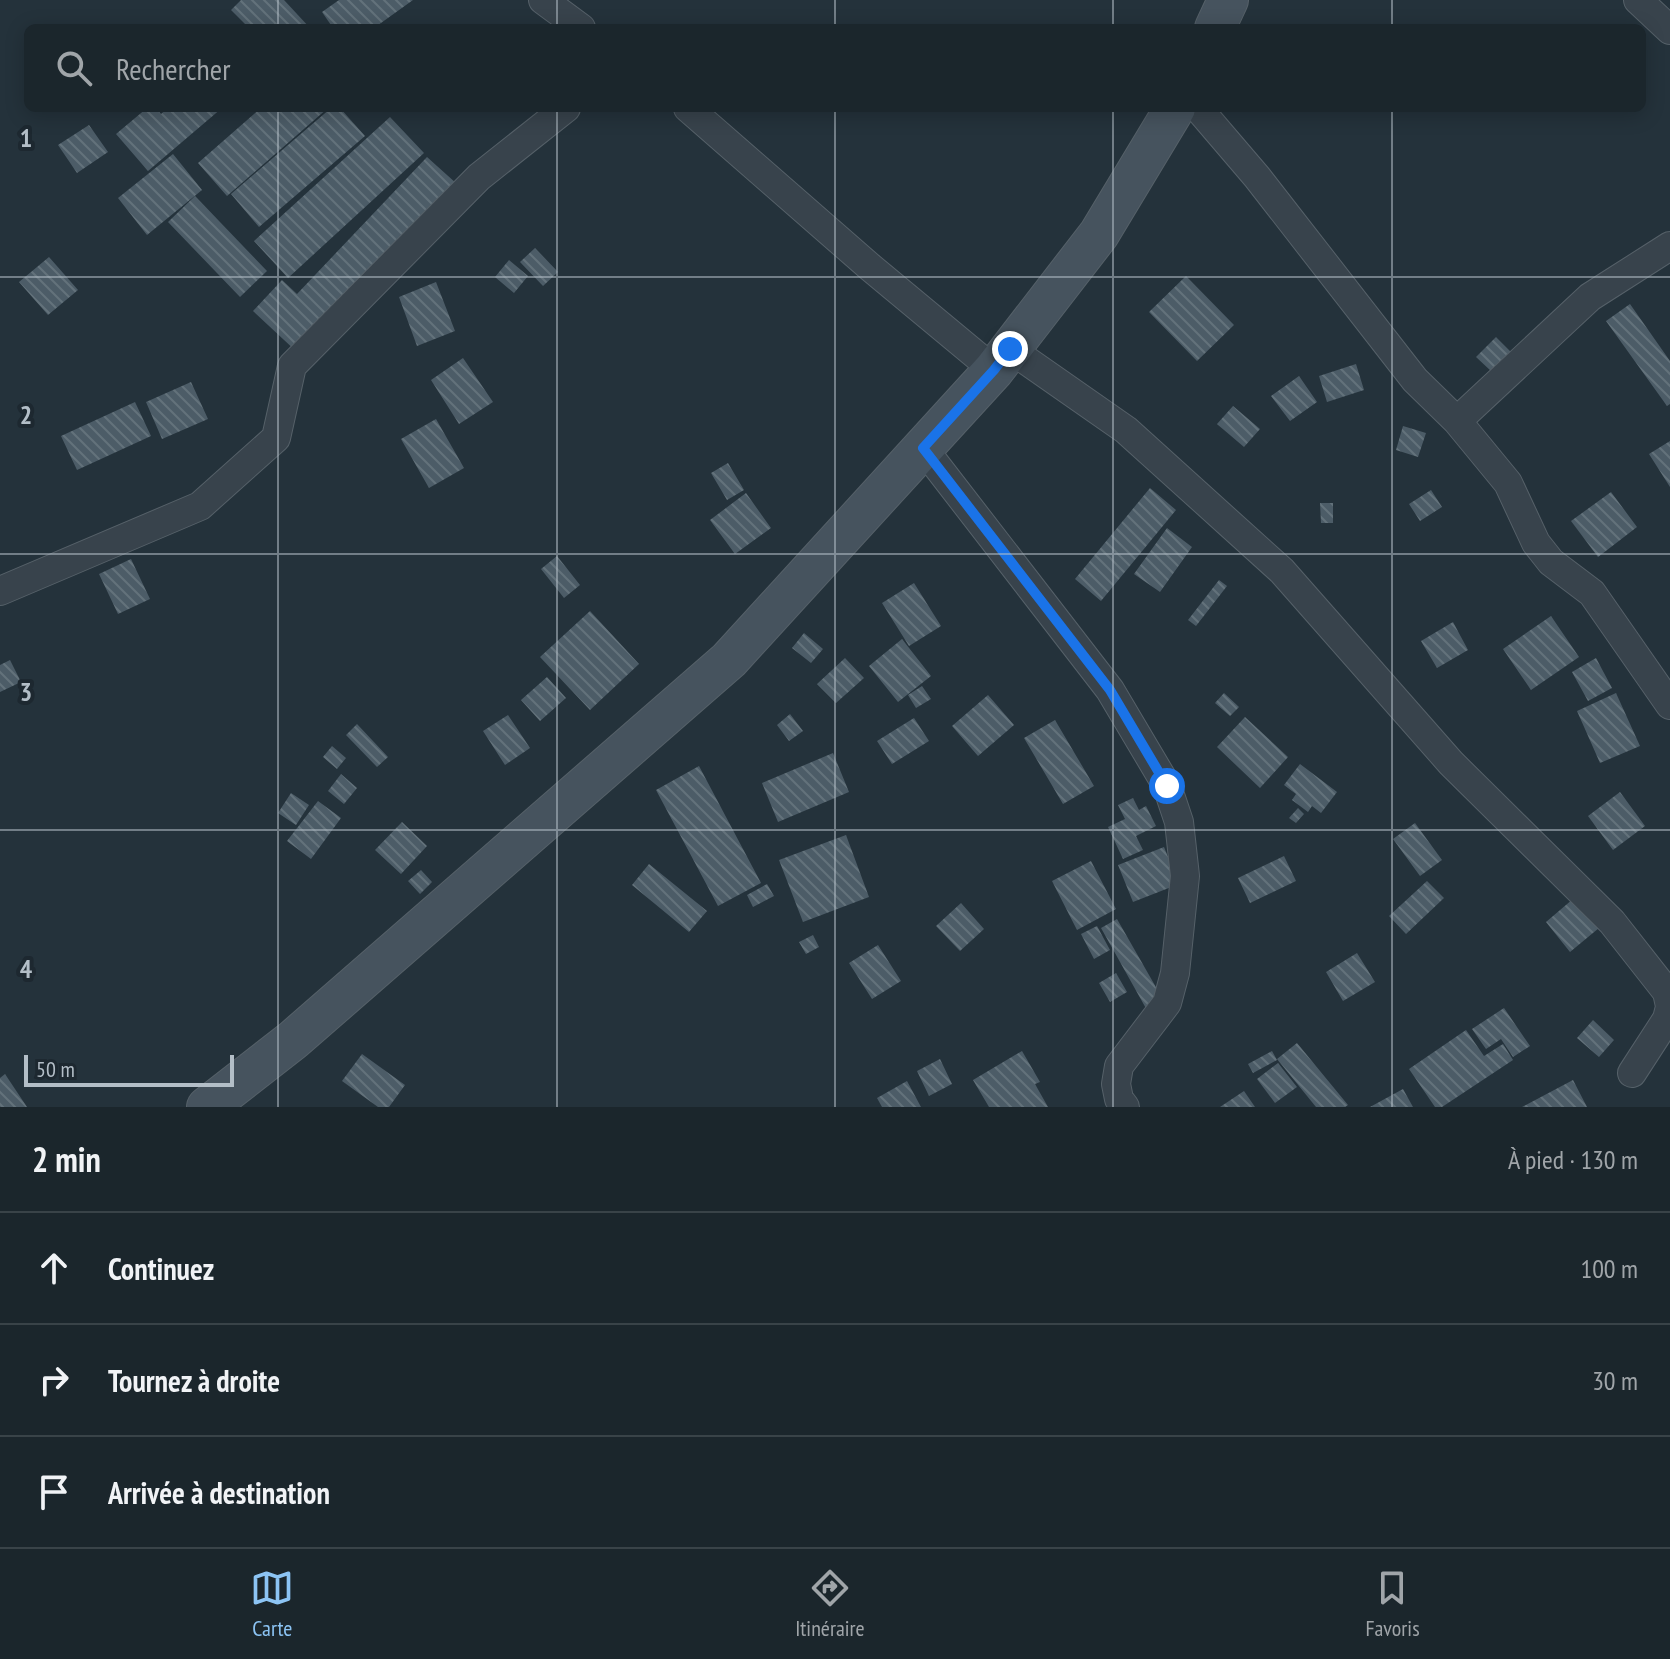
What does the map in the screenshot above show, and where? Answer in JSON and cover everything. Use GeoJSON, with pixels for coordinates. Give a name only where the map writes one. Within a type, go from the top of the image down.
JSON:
{"type":"FeatureCollection","features":[{"type":"Feature","properties":{"kind":"main road"},"geometry":{"type":"LineString","coordinates":[[1217,24],[1228,0]]}},
{"type":"Feature","properties":{"kind":"main road"},"geometry":{"type":"LineString","coordinates":[[207,1107],[293,1040],[729,660],[1002,360],[1099,234],[1173,112]]}},
{"type":"Feature","properties":{"kind":"street"},"geometry":{"type":"LineString","coordinates":[[543,0],[576,24]]}},
{"type":"Feature","properties":{"kind":"street"},"geometry":{"type":"LineString","coordinates":[[1638,0],[1670,30]]}},
{"type":"Feature","properties":{"kind":"street"},"geometry":{"type":"LineString","coordinates":[[0,591],[200,506],[276,438],[292,366],[479,177],[561,112]]}},
{"type":"Feature","properties":{"kind":"street"},"geometry":{"type":"LineString","coordinates":[[693,112],[870,267],[1002,360],[1126,430],[1282,571],[1451,763],[1612,922],[1667,992],[1670,1007],[1667,1019],[1632,1073]]}},
{"type":"Feature","properties":{"kind":"street"},"geometry":{"type":"LineString","coordinates":[[1201,112],[1257,177],[1415,380],[1457,421],[1508,483],[1536,543],[1551,562],[1592,593],[1670,705]]}},
{"type":"Feature","properties":{"kind":"street"},"geometry":{"type":"LineString","coordinates":[[1457,421],[1590,297],[1670,246]]}},
{"type":"Feature","properties":{"kind":"street"},"geometry":{"type":"LineString","coordinates":[[923,448],[1110,690],[1167,786],[1179,822],[1185,876],[1175,973],[1167,1003],[1119,1066],[1116,1084],[1119,1099],[1125,1107]]}},
{"type":"Feature","properties":{"kind":"building"},"geometry":{"type":"Polygon","coordinates":[[[241,0],[284,0],[306,24],[245,24],[231,10],[241,0]]]}},
{"type":"Feature","properties":{"kind":"building"},"geometry":{"type":"Polygon","coordinates":[[[339,0],[413,0],[380,24],[330,24],[322,12],[339,0]]]}},
{"type":"Feature","properties":{"kind":"building"},"geometry":{"type":"Polygon","coordinates":[[[142,112],[217,112],[148,171],[116,134],[142,112]]]}},
{"type":"Feature","properties":{"kind":"building"},"geometry":{"type":"Polygon","coordinates":[[[256,112],[323,112],[227,196],[198,163],[256,112]]]}},
{"type":"Feature","properties":{"kind":"building"},"geometry":{"type":"Polygon","coordinates":[[[326,112],[344,112],[365,136],[259,227],[231,194],[326,112]]]}},
{"type":"Feature","properties":{"kind":"building"},"geometry":{"type":"Polygon","coordinates":[[[390,117],[424,153],[288,278],[254,241],[390,117]]]}},
{"type":"Feature","properties":{"kind":"building"},"geometry":{"type":"Polygon","coordinates":[[[89,125],[108,152],[77,173],[58,145],[89,125]]]}},
{"type":"Feature","properties":{"kind":"building"},"geometry":{"type":"Polygon","coordinates":[[[173,154],[202,190],[147,235],[118,198],[173,154]]]}},
{"type":"Feature","properties":{"kind":"building"},"geometry":{"type":"Polygon","coordinates":[[[427,157],[457,184],[298,353],[253,311],[282,280],[297,294],[427,157]]]}},
{"type":"Feature","properties":{"kind":"building"},"geometry":{"type":"Polygon","coordinates":[[[195,196],[267,271],[240,297],[168,222],[195,196]]]}},
{"type":"Feature","properties":{"kind":"building"},"geometry":{"type":"Polygon","coordinates":[[[535,248],[558,272],[543,286],[520,262],[535,248]]]}},
{"type":"Feature","properties":{"kind":"building"},"geometry":{"type":"Polygon","coordinates":[[[49,257],[78,290],[48,315],[19,282],[49,257]]]}},
{"type":"Feature","properties":{"kind":"building"},"geometry":{"type":"Polygon","coordinates":[[[509,260],[528,276],[514,293],[495,277],[509,260]]]}},
{"type":"Feature","properties":{"kind":"building"},"geometry":{"type":"Polygon","coordinates":[[[1186,276],[1234,325],[1197,361],[1149,312],[1186,276]]]}},
{"type":"Feature","properties":{"kind":"building"},"geometry":{"type":"Polygon","coordinates":[[[436,282],[455,331],[417,346],[399,297],[436,282]]]}},
{"type":"Feature","properties":{"kind":"building"},"geometry":{"type":"Polygon","coordinates":[[[1630,304],[1670,361],[1670,404],[1667,406],[1606,321],[1630,304]]]}},
{"type":"Feature","properties":{"kind":"building"},"geometry":{"type":"Polygon","coordinates":[[[1496,337],[1511,352],[1491,371],[1476,357],[1496,337]]]}},
{"type":"Feature","properties":{"kind":"building"},"geometry":{"type":"Polygon","coordinates":[[[463,358],[493,402],[459,424],[431,380],[463,358]]]}},
{"type":"Feature","properties":{"kind":"building"},"geometry":{"type":"Polygon","coordinates":[[[1356,364],[1364,390],[1327,402],[1319,376],[1356,364]]]}},
{"type":"Feature","properties":{"kind":"building"},"geometry":{"type":"Polygon","coordinates":[[[1299,376],[1317,402],[1290,421],[1271,396],[1299,376]]]}},
{"type":"Feature","properties":{"kind":"building"},"geometry":{"type":"Polygon","coordinates":[[[191,382],[208,419],[162,439],[146,402],[191,382]]]}},
{"type":"Feature","properties":{"kind":"building"},"geometry":{"type":"Polygon","coordinates":[[[135,402],[151,436],[77,470],[61,436],[135,402]]]}},
{"type":"Feature","properties":{"kind":"building"},"geometry":{"type":"Polygon","coordinates":[[[1233,406],[1260,429],[1244,447],[1217,424],[1233,406]]]}},
{"type":"Feature","properties":{"kind":"building"},"geometry":{"type":"Polygon","coordinates":[[[436,419],[464,468],[429,488],[401,439],[436,419]]]}},
{"type":"Feature","properties":{"kind":"building"},"geometry":{"type":"Polygon","coordinates":[[[1403,426],[1426,433],[1418,457],[1396,450],[1403,426]]]}},
{"type":"Feature","properties":{"kind":"building"},"geometry":{"type":"Polygon","coordinates":[[[1670,441],[1670,487],[1649,454],[1670,441]]]}},
{"type":"Feature","properties":{"kind":"building"},"geometry":{"type":"Polygon","coordinates":[[[728,463],[744,490],[727,500],[711,473],[728,463]]]}},
{"type":"Feature","properties":{"kind":"building"},"geometry":{"type":"Polygon","coordinates":[[[1150,488],[1176,510],[1101,601],[1075,579],[1150,488]]]}},
{"type":"Feature","properties":{"kind":"building"},"geometry":{"type":"Polygon","coordinates":[[[1431,490],[1442,507],[1420,521],[1409,504],[1431,490]]]}},
{"type":"Feature","properties":{"kind":"building"},"geometry":{"type":"Polygon","coordinates":[[[1611,492],[1637,527],[1598,557],[1571,521],[1611,492]]]}},
{"type":"Feature","properties":{"kind":"building"},"geometry":{"type":"Polygon","coordinates":[[[746,493],[771,528],[735,554],[710,520],[746,493]]]}},
{"type":"Feature","properties":{"kind":"building"},"geometry":{"type":"Polygon","coordinates":[[[1320,503],[1333,503],[1333,523],[1321,523],[1320,503]]]}},
{"type":"Feature","properties":{"kind":"building"},"geometry":{"type":"Polygon","coordinates":[[[1167,528],[1192,547],[1160,592],[1134,574],[1167,528]]]}},
{"type":"Feature","properties":{"kind":"building"},"geometry":{"type":"Polygon","coordinates":[[[557,556],[580,585],[564,598],[541,569],[557,556]]]}},
{"type":"Feature","properties":{"kind":"building"},"geometry":{"type":"Polygon","coordinates":[[[131,559],[150,599],[118,614],[99,574],[131,559]]]}},
{"type":"Feature","properties":{"kind":"building"},"geometry":{"type":"Polygon","coordinates":[[[1219,580],[1227,586],[1196,626],[1188,620],[1219,580]]]}},
{"type":"Feature","properties":{"kind":"building"},"geometry":{"type":"Polygon","coordinates":[[[914,583],[941,626],[909,646],[882,603],[914,583]]]}},
{"type":"Feature","properties":{"kind":"building"},"geometry":{"type":"Polygon","coordinates":[[[590,611],[639,664],[590,710],[540,657],[590,611]]]}},
{"type":"Feature","properties":{"kind":"building"},"geometry":{"type":"Polygon","coordinates":[[[1551,616],[1579,657],[1531,690],[1503,649],[1551,616]]]}},
{"type":"Feature","properties":{"kind":"building"},"geometry":{"type":"Polygon","coordinates":[[[1453,622],[1468,650],[1437,668],[1421,641],[1453,622]]]}},
{"type":"Feature","properties":{"kind":"building"},"geometry":{"type":"Polygon","coordinates":[[[804,633],[823,649],[811,663],[792,648],[804,633]]]}},
{"type":"Feature","properties":{"kind":"building"},"geometry":{"type":"Polygon","coordinates":[[[902,639],[931,676],[898,702],[869,666],[902,639]]]}},
{"type":"Feature","properties":{"kind":"building"},"geometry":{"type":"Polygon","coordinates":[[[845,658],[864,678],[836,703],[817,684],[845,658]]]}},
{"type":"Feature","properties":{"kind":"building"},"geometry":{"type":"Polygon","coordinates":[[[1596,658],[1612,688],[1588,701],[1572,672],[1596,658]]]}},
{"type":"Feature","properties":{"kind":"building"},"geometry":{"type":"Polygon","coordinates":[[[10,660],[21,682],[0,692],[0,665],[10,660]]]}},
{"type":"Feature","properties":{"kind":"building"},"geometry":{"type":"Polygon","coordinates":[[[547,677],[566,698],[540,721],[521,700],[547,677]]]}},
{"type":"Feature","properties":{"kind":"building"},"geometry":{"type":"Polygon","coordinates":[[[922,686],[931,699],[916,708],[908,695],[922,686]]]}},
{"type":"Feature","properties":{"kind":"building"},"geometry":{"type":"Polygon","coordinates":[[[1224,693],[1239,707],[1230,716],[1215,703],[1224,693]]]}},
{"type":"Feature","properties":{"kind":"building"},"geometry":{"type":"Polygon","coordinates":[[[1616,693],[1640,746],[1600,763],[1577,711],[1616,693]]]}},
{"type":"Feature","properties":{"kind":"building"},"geometry":{"type":"Polygon","coordinates":[[[988,695],[1014,725],[978,756],[952,726],[988,695]]]}},
{"type":"Feature","properties":{"kind":"building"},"geometry":{"type":"Polygon","coordinates":[[[790,714],[803,731],[789,741],[777,725],[790,714]]]}},
{"type":"Feature","properties":{"kind":"building"},"geometry":{"type":"Polygon","coordinates":[[[508,715],[530,748],[505,765],[483,731],[508,715]]]}},
{"type":"Feature","properties":{"kind":"building"},"geometry":{"type":"Polygon","coordinates":[[[1245,717],[1288,757],[1260,788],[1217,747],[1245,717]]]}},
{"type":"Feature","properties":{"kind":"building"},"geometry":{"type":"Polygon","coordinates":[[[914,718],[929,741],[892,764],[877,741],[914,718]]]}},
{"type":"Feature","properties":{"kind":"building"},"geometry":{"type":"Polygon","coordinates":[[[1055,720],[1094,786],[1063,804],[1024,738],[1055,720]]]}},
{"type":"Feature","properties":{"kind":"building"},"geometry":{"type":"Polygon","coordinates":[[[357,724],[388,757],[377,767],[346,735],[357,724]]]}},
{"type":"Feature","properties":{"kind":"building"},"geometry":{"type":"Polygon","coordinates":[[[332,746],[346,758],[337,769],[323,757],[332,746]]]}},
{"type":"Feature","properties":{"kind":"building"},"geometry":{"type":"Polygon","coordinates":[[[833,753],[849,792],[778,822],[762,783],[833,753]]]}},
{"type":"Feature","properties":{"kind":"building"},"geometry":{"type":"Polygon","coordinates":[[[1300,764],[1337,792],[1321,813],[1312,806],[1308,812],[1292,800],[1296,794],[1284,785],[1300,764]]]}},
{"type":"Feature","properties":{"kind":"building"},"geometry":{"type":"Polygon","coordinates":[[[699,766],[761,883],[718,906],[656,790],[699,766]]]}},
{"type":"Feature","properties":{"kind":"building"},"geometry":{"type":"Polygon","coordinates":[[[341,774],[357,788],[344,804],[328,791],[341,774]]]}},
{"type":"Feature","properties":{"kind":"building"},"geometry":{"type":"Polygon","coordinates":[[[1620,792],[1645,826],[1613,850],[1588,816],[1620,792]]]}},
{"type":"Feature","properties":{"kind":"building"},"geometry":{"type":"Polygon","coordinates":[[[291,793],[309,805],[296,825],[278,813],[291,793]]]}},
{"type":"Feature","properties":{"kind":"building"},"geometry":{"type":"Polygon","coordinates":[[[1133,798],[1139,810],[1146,806],[1156,826],[1136,836],[1143,850],[1123,859],[1108,827],[1125,819],[1118,805],[1133,798]]]}},
{"type":"Feature","properties":{"kind":"building"},"geometry":{"type":"Polygon","coordinates":[[[318,801],[341,818],[311,859],[287,841],[318,801]]]}},
{"type":"Feature","properties":{"kind":"building"},"geometry":{"type":"Polygon","coordinates":[[[1298,808],[1304,814],[1296,823],[1289,818],[1298,808]]]}},
{"type":"Feature","properties":{"kind":"building"},"geometry":{"type":"Polygon","coordinates":[[[402,822],[427,846],[401,874],[375,850],[402,822]]]}},
{"type":"Feature","properties":{"kind":"building"},"geometry":{"type":"Polygon","coordinates":[[[1415,823],[1442,860],[1420,876],[1393,839],[1415,823]]]}},
{"type":"Feature","properties":{"kind":"building"},"geometry":{"type":"Polygon","coordinates":[[[846,835],[869,897],[803,922],[779,860],[846,835]]]}},
{"type":"Feature","properties":{"kind":"building"},"geometry":{"type":"Polygon","coordinates":[[[1164,847],[1179,884],[1133,902],[1118,865],[1164,847]]]}},
{"type":"Feature","properties":{"kind":"building"},"geometry":{"type":"Polygon","coordinates":[[[1284,856],[1296,881],[1250,903],[1238,878],[1284,856]]]}},
{"type":"Feature","properties":{"kind":"building"},"geometry":{"type":"Polygon","coordinates":[[[1091,861],[1116,909],[1077,930],[1052,881],[1091,861]]]}},
{"type":"Feature","properties":{"kind":"building"},"geometry":{"type":"Polygon","coordinates":[[[649,864],[707,911],[689,932],[632,885],[649,864]]]}},
{"type":"Feature","properties":{"kind":"building"},"geometry":{"type":"Polygon","coordinates":[[[421,870],[432,882],[420,894],[408,881],[421,870]]]}},
{"type":"Feature","properties":{"kind":"building"},"geometry":{"type":"Polygon","coordinates":[[[1427,881],[1444,898],[1406,934],[1389,916],[1427,881]]]}},
{"type":"Feature","properties":{"kind":"building"},"geometry":{"type":"Polygon","coordinates":[[[767,884],[774,896],[753,907],[747,895],[767,884]]]}},
{"type":"Feature","properties":{"kind":"building"},"geometry":{"type":"Polygon","coordinates":[[[1580,893],[1605,923],[1570,952],[1546,922],[1580,893]]]}},
{"type":"Feature","properties":{"kind":"building"},"geometry":{"type":"Polygon","coordinates":[[[961,903],[984,929],[960,951],[936,926],[961,903]]]}},
{"type":"Feature","properties":{"kind":"building"},"geometry":{"type":"Polygon","coordinates":[[[1117,919],[1165,1003],[1148,1012],[1101,928],[1117,919]]]}},
{"type":"Feature","properties":{"kind":"building"},"geometry":{"type":"Polygon","coordinates":[[[1097,926],[1110,950],[1094,959],[1081,934],[1097,926]]]}},
{"type":"Feature","properties":{"kind":"building"},"geometry":{"type":"Polygon","coordinates":[[[813,935],[819,947],[806,954],[799,942],[813,935]]]}},
{"type":"Feature","properties":{"kind":"building"},"geometry":{"type":"Polygon","coordinates":[[[878,945],[901,981],[872,999],[849,963],[878,945]]]}},
{"type":"Feature","properties":{"kind":"building"},"geometry":{"type":"Polygon","coordinates":[[[1357,953],[1375,982],[1343,1001],[1326,972],[1357,953]]]}},
{"type":"Feature","properties":{"kind":"building"},"geometry":{"type":"Polygon","coordinates":[[[1116,973],[1127,992],[1110,1002],[1099,983],[1116,973]]]}},
{"type":"Feature","properties":{"kind":"building"},"geometry":{"type":"Polygon","coordinates":[[[1504,1008],[1530,1046],[1513,1057],[1501,1039],[1486,1049],[1472,1029],[1504,1008]]]}},
{"type":"Feature","properties":{"kind":"building"},"geometry":{"type":"Polygon","coordinates":[[[1593,1020],[1614,1040],[1599,1057],[1577,1038],[1593,1020]]]}},
{"type":"Feature","properties":{"kind":"building"},"geometry":{"type":"Polygon","coordinates":[[[1466,1030],[1484,1056],[1503,1044],[1513,1060],[1442,1107],[1435,1107],[1409,1069],[1466,1030]]]}},
{"type":"Feature","properties":{"kind":"building"},"geometry":{"type":"Polygon","coordinates":[[[1297,1043],[1348,1105],[1316,1107],[1277,1059],[1297,1043]]]}},
{"type":"Feature","properties":{"kind":"building"},"geometry":{"type":"Polygon","coordinates":[[[1022,1051],[1040,1082],[1035,1084],[1048,1107],[989,1107],[973,1080],[1022,1051]]]}},
{"type":"Feature","properties":{"kind":"building"},"geometry":{"type":"Polygon","coordinates":[[[1272,1051],[1277,1060],[1253,1073],[1248,1064],[1272,1051]]]}},
{"type":"Feature","properties":{"kind":"building"},"geometry":{"type":"Polygon","coordinates":[[[362,1054],[405,1085],[389,1107],[378,1107],[342,1081],[362,1054]]]}},
{"type":"Feature","properties":{"kind":"building"},"geometry":{"type":"Polygon","coordinates":[[[940,1059],[952,1084],[929,1096],[917,1071],[940,1059]]]}},
{"type":"Feature","properties":{"kind":"building"},"geometry":{"type":"Polygon","coordinates":[[[1278,1063],[1297,1087],[1275,1103],[1257,1079],[1278,1063]]]}},
{"type":"Feature","properties":{"kind":"building"},"geometry":{"type":"Polygon","coordinates":[[[5,1074],[27,1107],[0,1107],[0,1078],[5,1074]]]}},
{"type":"Feature","properties":{"kind":"building"},"geometry":{"type":"Polygon","coordinates":[[[1573,1080],[1587,1107],[1522,1107],[1573,1080]]]}},
{"type":"Feature","properties":{"kind":"building"},"geometry":{"type":"Polygon","coordinates":[[[907,1081],[921,1107],[882,1107],[877,1098],[907,1081]]]}},
{"type":"Feature","properties":{"kind":"building"},"geometry":{"type":"Polygon","coordinates":[[[1403,1089],[1413,1107],[1370,1107],[1403,1089]]]}},
{"type":"Feature","properties":{"kind":"building"},"geometry":{"type":"Polygon","coordinates":[[[1244,1091],[1255,1107],[1220,1107],[1244,1091]]]}},
{"type":"Feature","properties":{"kind":"route"},"geometry":{"type":"LineString","coordinates":[[1010,349],[923,448],[1110,690],[1167,786]]}}]}
